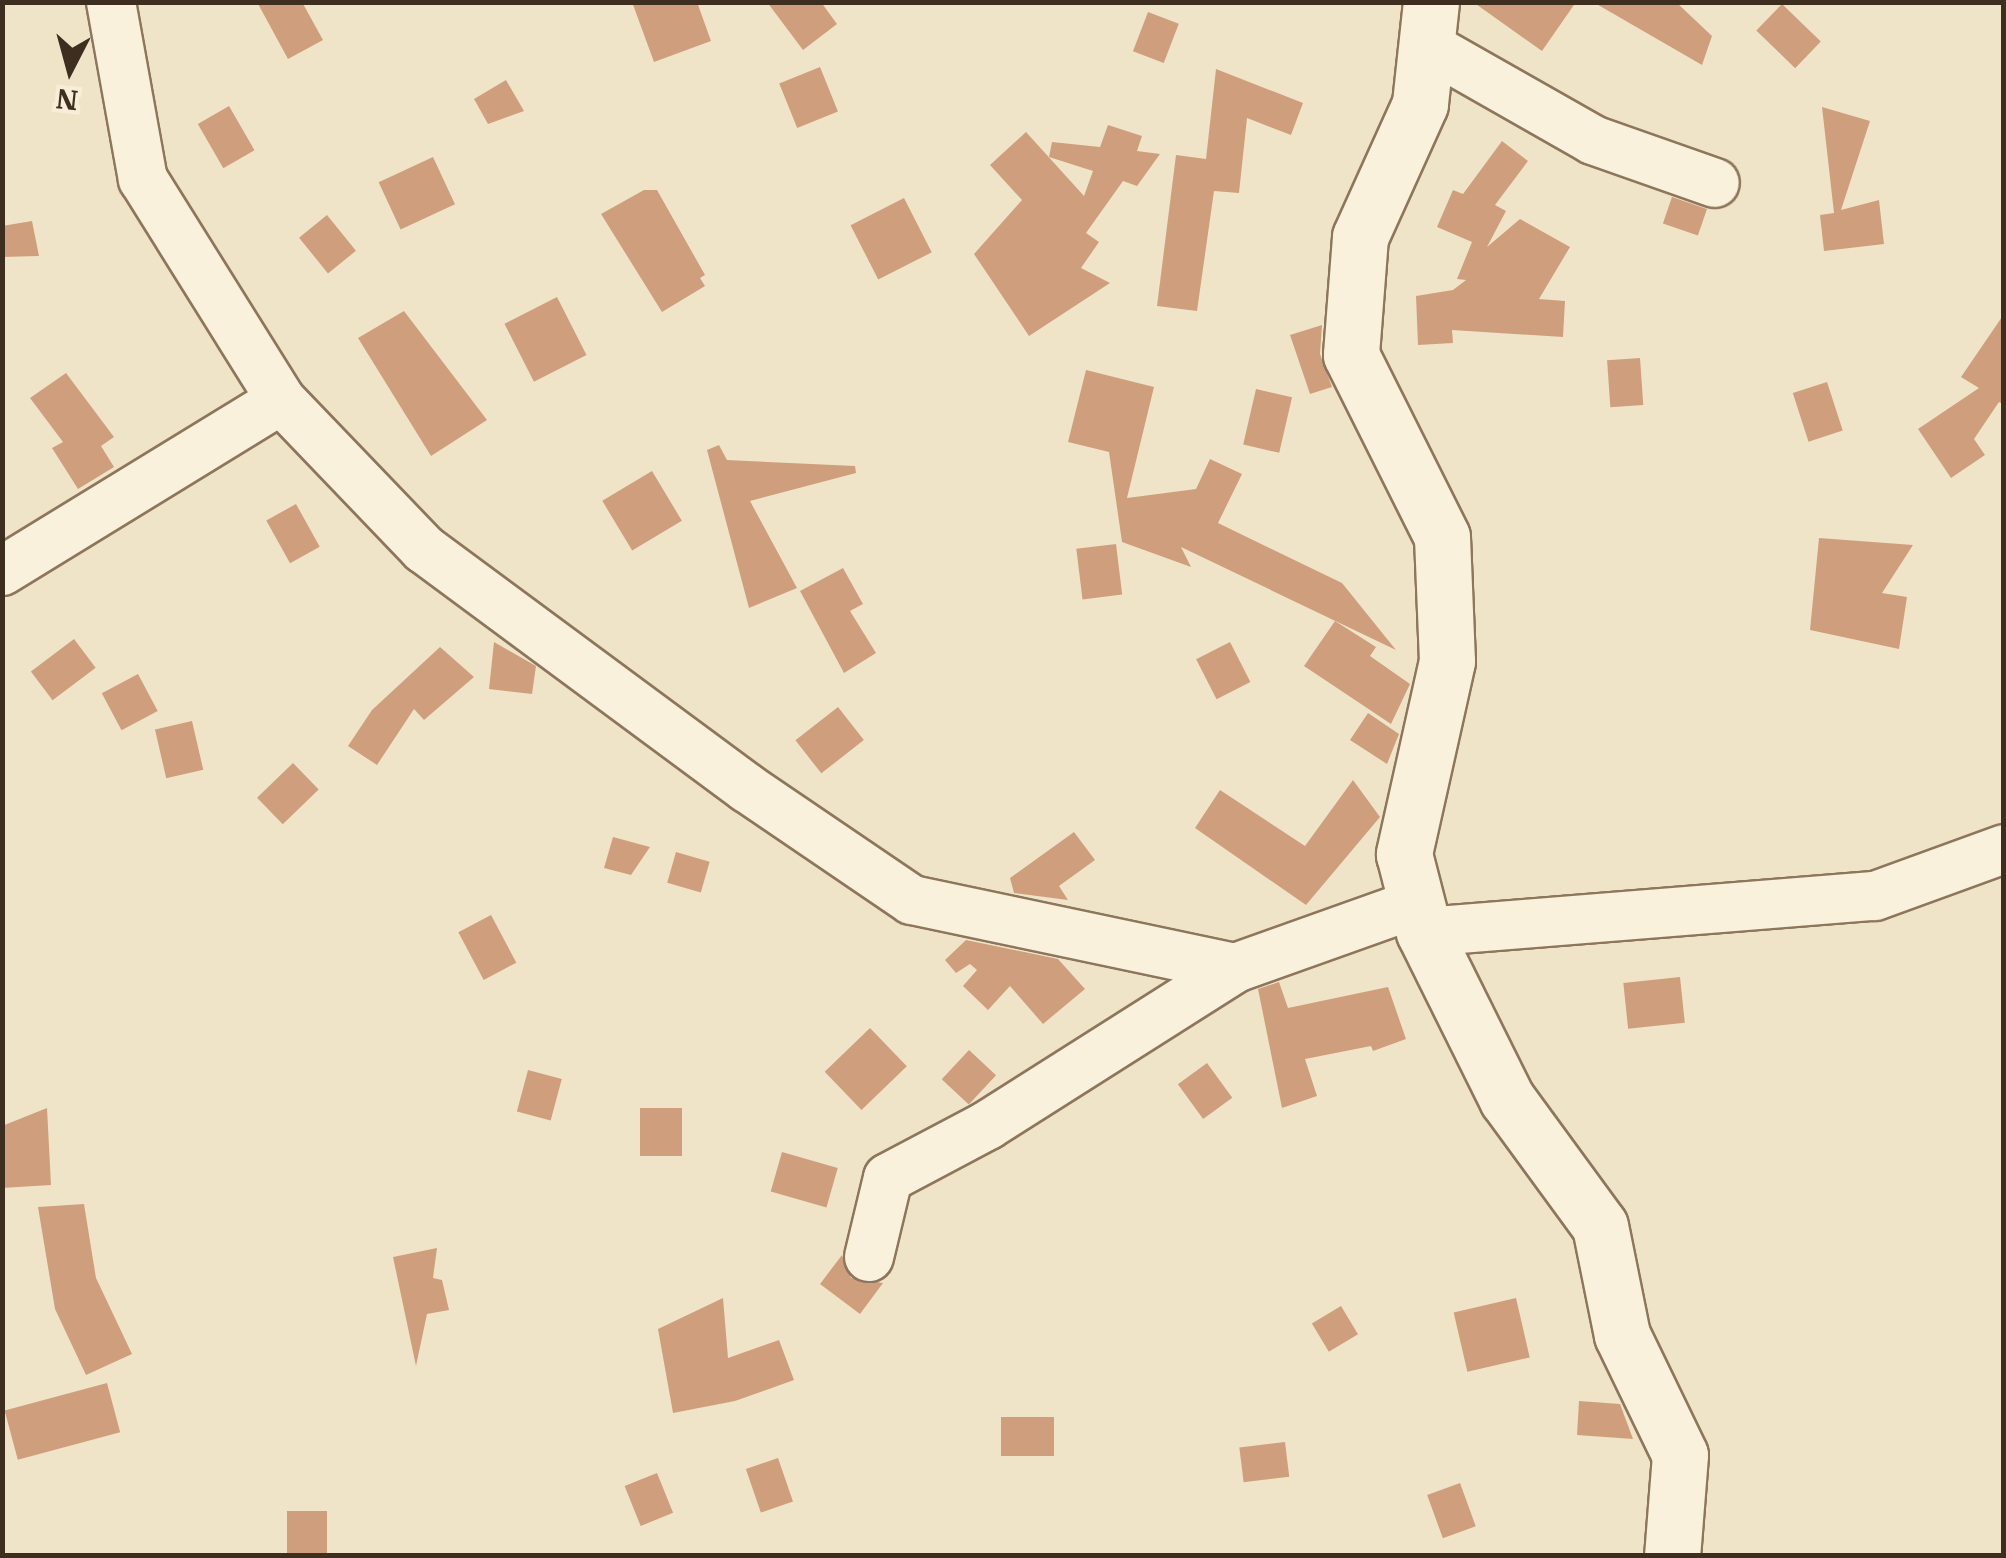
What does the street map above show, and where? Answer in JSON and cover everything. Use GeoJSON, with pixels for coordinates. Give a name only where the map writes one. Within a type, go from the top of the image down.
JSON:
{"type":"FeatureCollection","features":[{"type":"Feature","properties":{"kind":"street"},"geometry":{"type":"LineString","coordinates":[[111,2],[143,180],[281,400],[424,550],[747,788],[912,900],[1235,968]]}},
{"type":"Feature","properties":{"kind":"street"},"geometry":{"type":"LineString","coordinates":[[1672,1556],[1680,1454],[1622,1335],[1600,1226],[1508,1099],[1419,918],[1404,854],[1447,661],[1442,537],[1352,355],[1360,236],[1420,104],[1428,24],[1593,140],[1715,183]]}},
{"type":"Feature","properties":{"kind":"street"},"geometry":{"type":"LineString","coordinates":[[2,571],[281,400]]}},
{"type":"Feature","properties":{"kind":"street"},"geometry":{"type":"LineString","coordinates":[[869,1258],[888,1178],[988,1125],[1235,968],[1419,918],[1875,896],[2004,850]]}},
{"type":"Feature","properties":{"kind":"building"},"geometry":{"type":"Polygon","coordinates":[[[257,2],[302,2],[323,40],[288,59],[257,2]]]}},
{"type":"Feature","properties":{"kind":"building"},"geometry":{"type":"Polygon","coordinates":[[[632,2],[697,2],[711,41],[654,62],[632,2]]]}},
{"type":"Feature","properties":{"kind":"building"},"geometry":{"type":"Polygon","coordinates":[[[767,2],[821,2],[837,24],[803,50],[767,2]]]}},
{"type":"Feature","properties":{"kind":"building"},"geometry":{"type":"Polygon","coordinates":[[[1473,2],[1576,2],[1542,51],[1473,2]]]}},
{"type":"Feature","properties":{"kind":"building"},"geometry":{"type":"Polygon","coordinates":[[[1593,2],[1676,2],[1712,36],[1702,65],[1593,2]]]}},
{"type":"Feature","properties":{"kind":"building"},"geometry":{"type":"Polygon","coordinates":[[[1782,4],[1821,42],[1795,68],[1756,31],[1782,4]]]}},
{"type":"Feature","properties":{"kind":"building"},"geometry":{"type":"Polygon","coordinates":[[[1148,12],[1179,24],[1164,63],[1133,51],[1148,12]]]}},
{"type":"Feature","properties":{"kind":"building"},"geometry":{"type":"Polygon","coordinates":[[[820,67],[838,112],[797,128],[779,83],[820,67]]]}},
{"type":"Feature","properties":{"kind":"building"},"geometry":{"type":"Polygon","coordinates":[[[1216,69],[1303,103],[1291,135],[1247,118],[1239,193],[1214,191],[1197,311],[1157,306],[1176,155],[1206,159],[1216,69]]]}},
{"type":"Feature","properties":{"kind":"building"},"geometry":{"type":"Polygon","coordinates":[[[506,80],[524,111],[488,124],[474,99],[506,80]]]}},
{"type":"Feature","properties":{"kind":"building"},"geometry":{"type":"Polygon","coordinates":[[[229,106],[254,150],[223,168],[198,124],[229,106]]]}},
{"type":"Feature","properties":{"kind":"building"},"geometry":{"type":"Polygon","coordinates":[[[1822,107],[1870,121],[1841,210],[1879,200],[1884,244],[1824,251],[1820,215],[1834,213],[1822,107]]]}},
{"type":"Feature","properties":{"kind":"building"},"geometry":{"type":"Polygon","coordinates":[[[1108,125],[1142,136],[1137,151],[1160,154],[1137,186],[1123,181],[1086,233],[1099,242],[1081,268],[1110,283],[1029,336],[974,254],[1022,200],[990,165],[1026,132],[1084,196],[1093,171],[1049,157],[1052,142],[1100,147],[1108,125]]]}},
{"type":"Feature","properties":{"kind":"building"},"geometry":{"type":"Polygon","coordinates":[[[1502,141],[1528,161],[1495,205],[1506,211],[1487,247],[1520,219],[1570,247],[1539,299],[1565,301],[1563,337],[1452,330],[1453,343],[1418,345],[1416,296],[1453,290],[1466,280],[1457,279],[1472,242],[1437,227],[1453,190],[1463,194],[1502,141]]]}},
{"type":"Feature","properties":{"kind":"building"},"geometry":{"type":"Polygon","coordinates":[[[433,157],[455,204],[401,229],[379,182],[433,157]]]}},
{"type":"Feature","properties":{"kind":"building"},"geometry":{"type":"Polygon","coordinates":[[[644,190],[657,190],[705,275],[700,278],[705,286],[662,312],[601,214],[644,190]]]}},
{"type":"Feature","properties":{"kind":"building"},"geometry":{"type":"Polygon","coordinates":[[[1672,197],[1707,209],[1698,236],[1663,223],[1672,197]]]}},
{"type":"Feature","properties":{"kind":"building"},"geometry":{"type":"Polygon","coordinates":[[[904,198],[932,252],[878,280],[851,225],[904,198]]]}},
{"type":"Feature","properties":{"kind":"building"},"geometry":{"type":"Polygon","coordinates":[[[327,215],[356,251],[328,273],[299,238],[327,215]]]}},
{"type":"Feature","properties":{"kind":"building"},"geometry":{"type":"Polygon","coordinates":[[[32,221],[39,256],[2,257],[2,226],[32,221]]]}},
{"type":"Feature","properties":{"kind":"building"},"geometry":{"type":"Polygon","coordinates":[[[557,297],[587,355],[534,382],[504,324],[557,297]]]}},
{"type":"Feature","properties":{"kind":"building"},"geometry":{"type":"Polygon","coordinates":[[[404,311],[487,420],[431,456],[358,338],[404,311]]]}},
{"type":"Feature","properties":{"kind":"building"},"geometry":{"type":"Polygon","coordinates":[[[2004,314],[2004,405],[1999,402],[1974,439],[1985,455],[1951,478],[1918,429],[1979,388],[1961,377],[2004,314]]]}},
{"type":"Feature","properties":{"kind":"building"},"geometry":{"type":"Polygon","coordinates":[[[1322,325],[1320,354],[1332,387],[1310,394],[1290,335],[1322,325]]]}},
{"type":"Feature","properties":{"kind":"building"},"geometry":{"type":"Polygon","coordinates":[[[1640,358],[1643,405],[1610,407],[1607,360],[1640,358]]]}},
{"type":"Feature","properties":{"kind":"building"},"geometry":{"type":"Polygon","coordinates":[[[1086,370],[1154,387],[1127,498],[1196,489],[1210,459],[1242,474],[1218,523],[1342,583],[1396,650],[1181,547],[1191,567],[1122,542],[1109,452],[1068,442],[1086,370]]]}},
{"type":"Feature","properties":{"kind":"building"},"geometry":{"type":"Polygon","coordinates":[[[66,373],[114,437],[101,446],[114,467],[78,489],[52,448],[63,442],[30,398],[66,373]]]}},
{"type":"Feature","properties":{"kind":"building"},"geometry":{"type":"Polygon","coordinates":[[[1827,382],[1843,431],[1809,442],[1793,393],[1827,382]]]}},
{"type":"Feature","properties":{"kind":"building"},"geometry":{"type":"Polygon","coordinates":[[[1256,389],[1292,397],[1279,453],[1243,445],[1256,389]]]}},
{"type":"Feature","properties":{"kind":"building"},"geometry":{"type":"Polygon","coordinates":[[[719,445],[727,460],[855,466],[856,473],[750,501],[797,588],[749,608],[707,450],[719,445]]]}},
{"type":"Feature","properties":{"kind":"building"},"geometry":{"type":"Polygon","coordinates":[[[652,471],[682,521],[632,551],[602,501],[652,471]]]}},
{"type":"Feature","properties":{"kind":"building"},"geometry":{"type":"Polygon","coordinates":[[[296,504],[320,547],[290,563],[266,520],[296,504]]]}},
{"type":"Feature","properties":{"kind":"building"},"geometry":{"type":"Polygon","coordinates":[[[1819,538],[1913,545],[1882,593],[1907,597],[1899,649],[1810,630],[1819,538]]]}},
{"type":"Feature","properties":{"kind":"building"},"geometry":{"type":"Polygon","coordinates":[[[1116,544],[1122,595],[1083,599],[1076,549],[1116,544]]]}},
{"type":"Feature","properties":{"kind":"building"},"geometry":{"type":"Polygon","coordinates":[[[843,568],[863,604],[850,611],[876,653],[844,673],[800,591],[843,568]]]}},
{"type":"Feature","properties":{"kind":"building"},"geometry":{"type":"Polygon","coordinates":[[[1335,621],[1376,647],[1370,656],[1410,684],[1391,724],[1304,666],[1335,621]]]}},
{"type":"Feature","properties":{"kind":"building"},"geometry":{"type":"Polygon","coordinates":[[[74,639],[96,668],[53,700],[31,671],[74,639]]]}},
{"type":"Feature","properties":{"kind":"building"},"geometry":{"type":"Polygon","coordinates":[[[494,642],[536,666],[532,694],[489,689],[494,642]]]}},
{"type":"Feature","properties":{"kind":"building"},"geometry":{"type":"Polygon","coordinates":[[[1230,642],[1250,682],[1217,699],[1196,659],[1230,642]]]}},
{"type":"Feature","properties":{"kind":"building"},"geometry":{"type":"Polygon","coordinates":[[[440,647],[474,677],[424,720],[414,709],[377,765],[348,746],[372,710],[440,647]]]}},
{"type":"Feature","properties":{"kind":"building"},"geometry":{"type":"Polygon","coordinates":[[[138,674],[158,711],[122,730],[102,693],[138,674]]]}},
{"type":"Feature","properties":{"kind":"building"},"geometry":{"type":"Polygon","coordinates":[[[838,707],[864,740],[821,773],[795,740],[838,707]]]}},
{"type":"Feature","properties":{"kind":"building"},"geometry":{"type":"Polygon","coordinates":[[[1368,713],[1399,734],[1387,764],[1350,740],[1368,713]]]}},
{"type":"Feature","properties":{"kind":"building"},"geometry":{"type":"Polygon","coordinates":[[[192,721],[203,770],[166,778],[155,730],[192,721]]]}},
{"type":"Feature","properties":{"kind":"building"},"geometry":{"type":"Polygon","coordinates":[[[293,763],[319,790],[283,824],[257,798],[293,763]]]}},
{"type":"Feature","properties":{"kind":"building"},"geometry":{"type":"Polygon","coordinates":[[[1353,780],[1380,817],[1306,905],[1195,828],[1220,790],[1305,846],[1353,780]]]}},
{"type":"Feature","properties":{"kind":"building"},"geometry":{"type":"Polygon","coordinates":[[[1074,832],[1095,860],[1059,886],[1068,900],[1014,893],[1010,878],[1074,832]]]}},
{"type":"Feature","properties":{"kind":"building"},"geometry":{"type":"Polygon","coordinates":[[[613,837],[650,847],[631,875],[604,868],[613,837]]]}},
{"type":"Feature","properties":{"kind":"building"},"geometry":{"type":"Polygon","coordinates":[[[676,852],[710,862],[701,892],[667,883],[676,852]]]}},
{"type":"Feature","properties":{"kind":"building"},"geometry":{"type":"Polygon","coordinates":[[[491,915],[516,963],[484,980],[458,932],[491,915]]]}},
{"type":"Feature","properties":{"kind":"building"},"geometry":{"type":"Polygon","coordinates":[[[966,940],[1058,959],[1085,989],[1043,1024],[1010,986],[988,1010],[963,986],[977,970],[970,964],[956,973],[945,960],[966,940]]]}},
{"type":"Feature","properties":{"kind":"building"},"geometry":{"type":"Polygon","coordinates":[[[1680,977],[1685,1023],[1628,1029],[1623,983],[1680,977]]]}},
{"type":"Feature","properties":{"kind":"building"},"geometry":{"type":"Polygon","coordinates":[[[1279,982],[1288,1008],[1388,987],[1406,1039],[1373,1051],[1371,1046],[1305,1059],[1317,1096],[1282,1108],[1258,989],[1279,982]]]}},
{"type":"Feature","properties":{"kind":"building"},"geometry":{"type":"Polygon","coordinates":[[[870,1028],[907,1066],[861,1110],[825,1072],[870,1028]]]}},
{"type":"Feature","properties":{"kind":"building"},"geometry":{"type":"Polygon","coordinates":[[[969,1050],[996,1075],[969,1104],[942,1079],[969,1050]]]}},
{"type":"Feature","properties":{"kind":"building"},"geometry":{"type":"Polygon","coordinates":[[[1207,1063],[1232,1098],[1203,1119],[1178,1084],[1207,1063]]]}},
{"type":"Feature","properties":{"kind":"building"},"geometry":{"type":"Polygon","coordinates":[[[528,1070],[562,1079],[551,1121],[517,1112],[528,1070]]]}},
{"type":"Feature","properties":{"kind":"building"},"geometry":{"type":"Polygon","coordinates":[[[47,1108],[51,1185],[2,1188],[2,1126],[47,1108]]]}},
{"type":"Feature","properties":{"kind":"building"},"geometry":{"type":"Polygon","coordinates":[[[640,1108],[682,1108],[682,1156],[640,1156],[640,1108]]]}},
{"type":"Feature","properties":{"kind":"building"},"geometry":{"type":"Polygon","coordinates":[[[782,1152],[838,1168],[826,1207],[771,1191],[782,1152]]]}},
{"type":"Feature","properties":{"kind":"building"},"geometry":{"type":"Polygon","coordinates":[[[84,1204],[96,1278],[132,1354],[86,1375],[55,1309],[38,1207],[84,1204]]]}},
{"type":"Feature","properties":{"kind":"building"},"geometry":{"type":"Polygon","coordinates":[[[437,1248],[433,1278],[442,1280],[449,1310],[427,1314],[416,1366],[393,1257],[437,1248]]]}},
{"type":"Feature","properties":{"kind":"building"},"geometry":{"type":"Polygon","coordinates":[[[842,1255],[851,1278],[883,1283],[860,1314],[820,1284],[842,1255]]]}},
{"type":"Feature","properties":{"kind":"building"},"geometry":{"type":"Polygon","coordinates":[[[723,1298],[728,1358],[779,1340],[794,1380],[735,1401],[673,1413],[658,1329],[723,1298]]]}},
{"type":"Feature","properties":{"kind":"building"},"geometry":{"type":"Polygon","coordinates":[[[1516,1298],[1530,1357],[1467,1372],[1454,1312],[1516,1298]]]}},
{"type":"Feature","properties":{"kind":"building"},"geometry":{"type":"Polygon","coordinates":[[[1341,1306],[1358,1334],[1329,1352],[1312,1324],[1341,1306]]]}},
{"type":"Feature","properties":{"kind":"building"},"geometry":{"type":"Polygon","coordinates":[[[107,1383],[120,1432],[18,1460],[5,1410],[107,1383]]]}},
{"type":"Feature","properties":{"kind":"building"},"geometry":{"type":"Polygon","coordinates":[[[1579,1401],[1620,1404],[1633,1439],[1577,1435],[1579,1401]]]}},
{"type":"Feature","properties":{"kind":"building"},"geometry":{"type":"Polygon","coordinates":[[[1001,1417],[1054,1417],[1054,1456],[1001,1456],[1001,1417]]]}},
{"type":"Feature","properties":{"kind":"building"},"geometry":{"type":"Polygon","coordinates":[[[1285,1442],[1289,1477],[1244,1482],[1239,1448],[1285,1442]]]}},
{"type":"Feature","properties":{"kind":"building"},"geometry":{"type":"Polygon","coordinates":[[[778,1458],[793,1501],[761,1513],[746,1469],[778,1458]]]}},
{"type":"Feature","properties":{"kind":"building"},"geometry":{"type":"Polygon","coordinates":[[[657,1473],[673,1513],[641,1526],[625,1486],[657,1473]]]}},
{"type":"Feature","properties":{"kind":"building"},"geometry":{"type":"Polygon","coordinates":[[[1460,1483],[1476,1526],[1443,1538],[1427,1495],[1460,1483]]]}},
{"type":"Feature","properties":{"kind":"building"},"geometry":{"type":"Polygon","coordinates":[[[287,1511],[327,1511],[327,1556],[287,1556],[287,1511]]]}}]}
